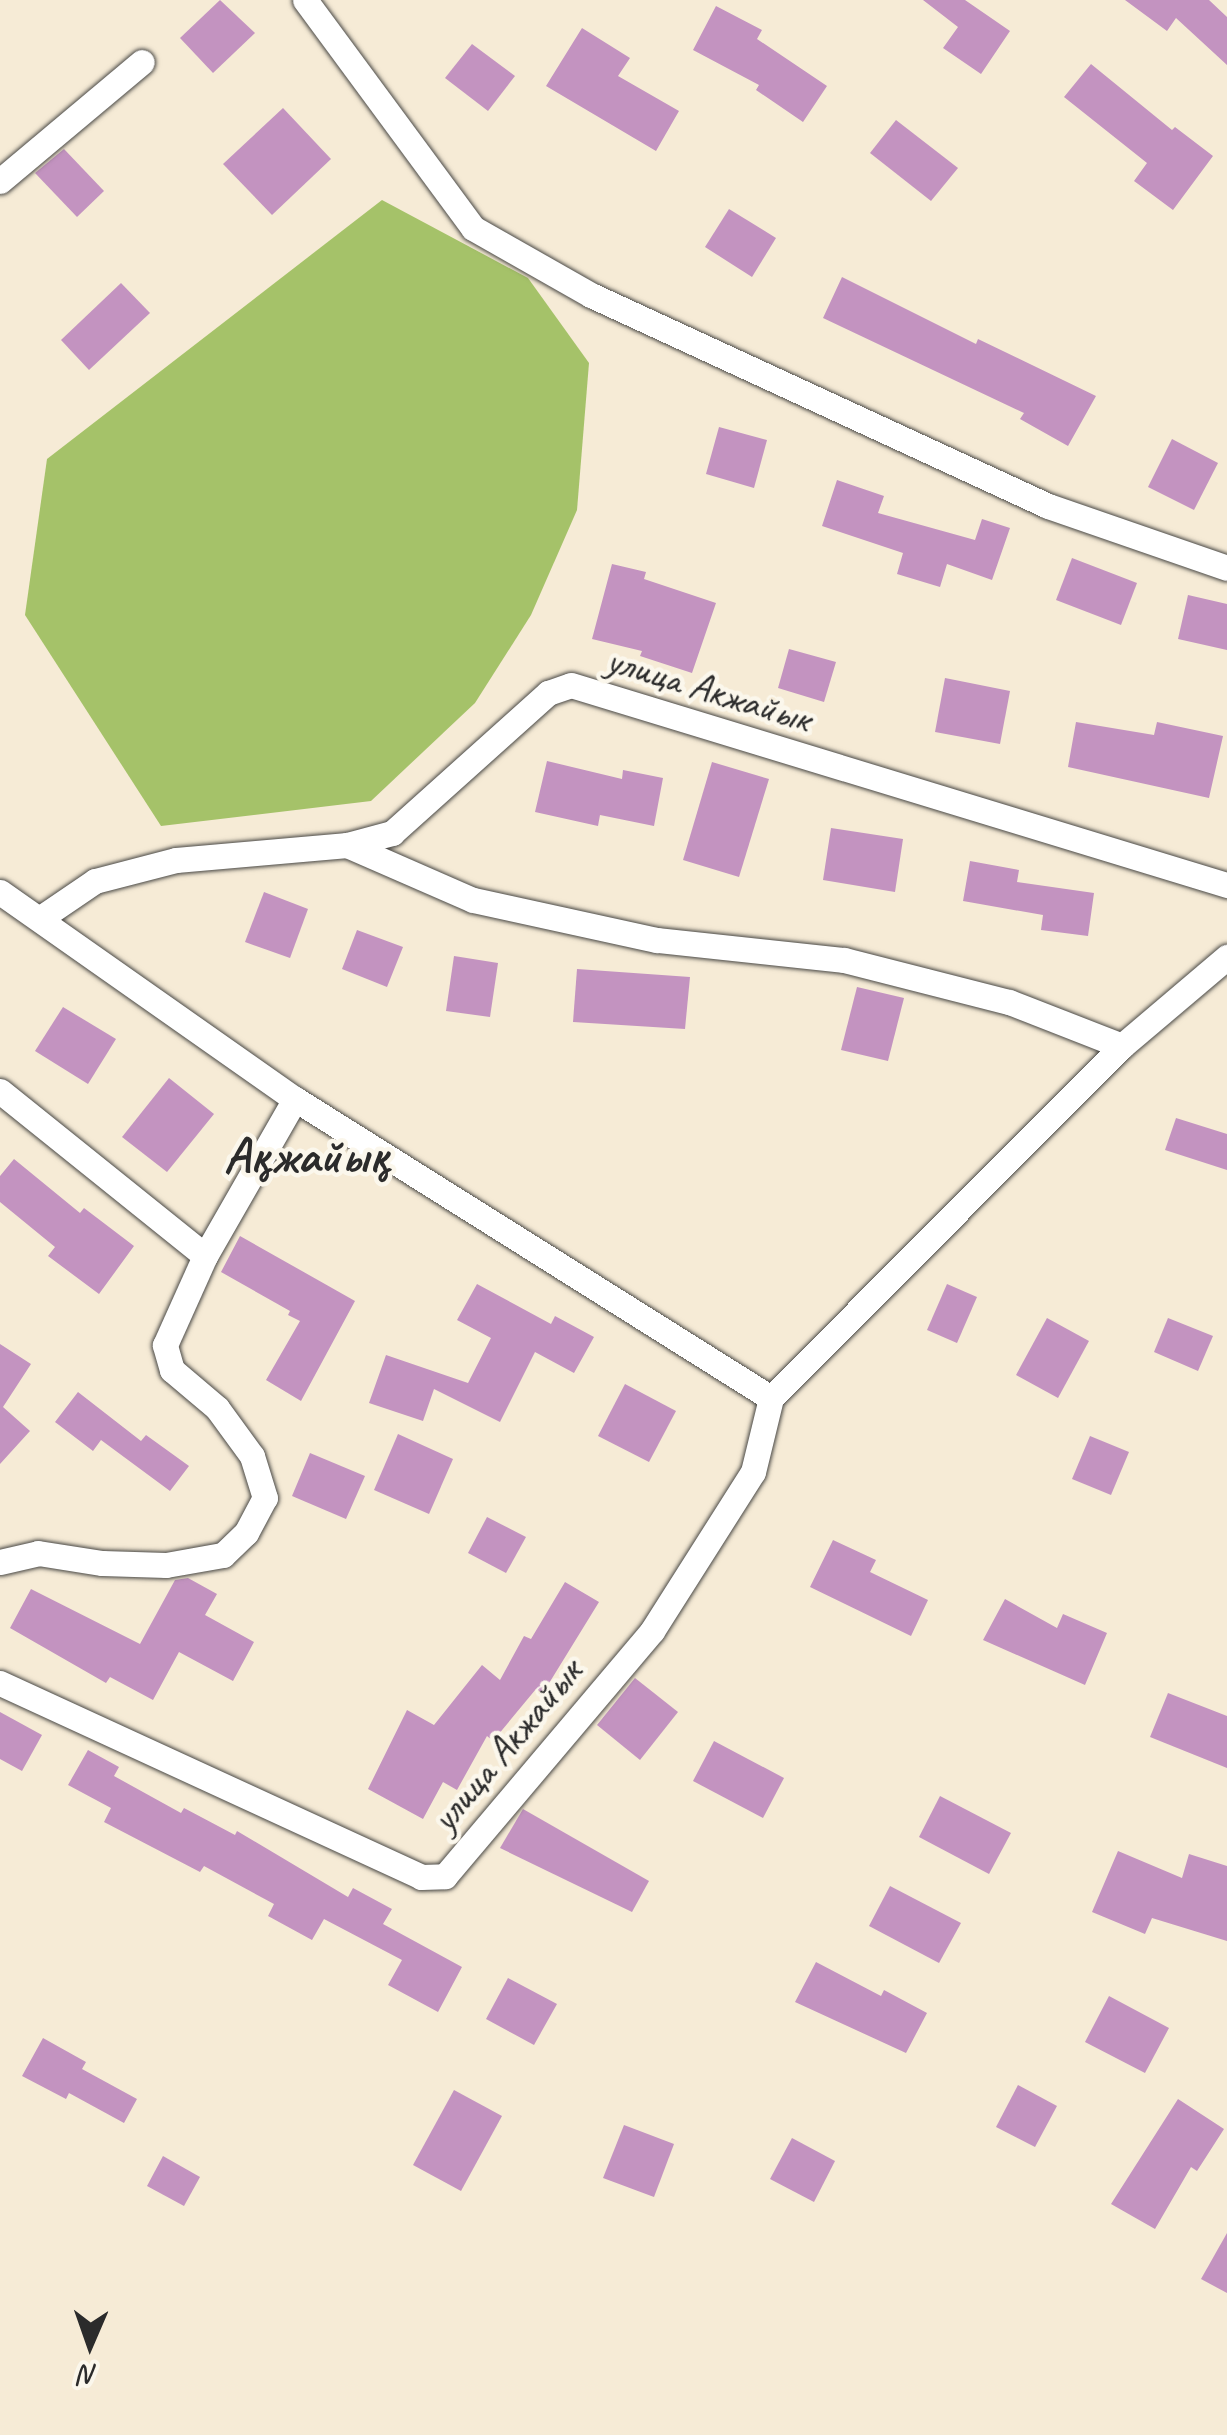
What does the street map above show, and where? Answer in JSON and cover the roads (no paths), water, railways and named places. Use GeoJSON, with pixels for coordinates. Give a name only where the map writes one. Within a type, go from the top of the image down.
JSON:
{"type":"FeatureCollection","features":[{"type":"Feature","properties":{"kind":"street"},"geometry":{"type":"LineString","coordinates":[[305,0],[473,228],[591,295],[1048,506],[1227,568]]}},
{"type":"Feature","properties":{"kind":"street"},"geometry":{"type":"LineString","coordinates":[[0,182],[142,62]]}},
{"type":"Feature","properties":{"kind":"street","name":"улица Акжайык"},"geometry":{"type":"LineString","coordinates":[[42,917],[95,881],[176,860],[348,846],[392,832],[548,693],[571,685],[1227,886]]}},
{"type":"Feature","properties":{"kind":"street"},"geometry":{"type":"LineString","coordinates":[[348,846],[473,900],[658,940],[844,960],[1009,1002],[1122,1046]]}},
{"type":"Feature","properties":{"kind":"street"},"geometry":{"type":"LineString","coordinates":[[0,892],[42,917],[295,1098],[771,1398],[1122,1046],[1227,957]]}},
{"type":"Feature","properties":{"kind":"street"},"geometry":{"type":"LineString","coordinates":[[0,1092],[205,1256]]}},
{"type":"Feature","properties":{"kind":"street"},"geometry":{"type":"LineString","coordinates":[[0,1562],[38,1553],[166,1565],[223,1556],[246,1533],[265,1498],[252,1456],[217,1408],[172,1370],[165,1345],[205,1256],[295,1098]]}},
{"type":"Feature","properties":{"kind":"street","name":"улица Акжайык"},"geometry":{"type":"LineString","coordinates":[[0,1683],[421,1877],[445,1876],[652,1631],[753,1472],[771,1398]]}},
{"type":"Feature","properties":{"kind":"district","name":"Ақжайық"},"geometry":{"type":"Point","coordinates":[307,1156]}}]}
